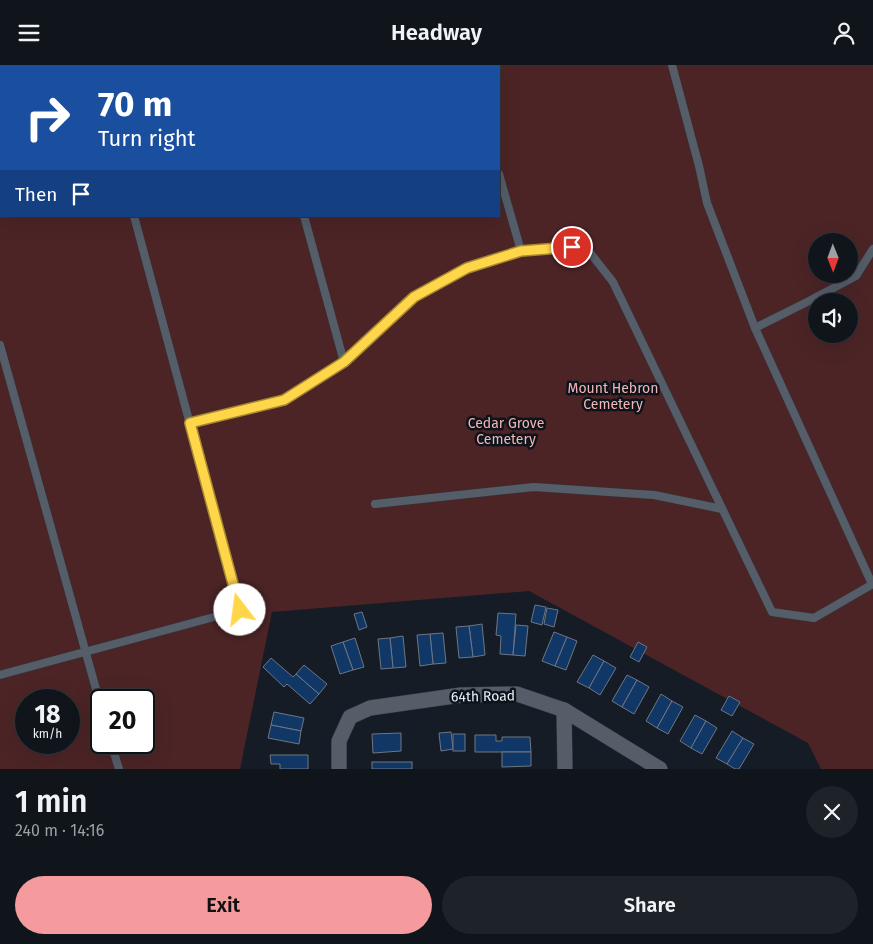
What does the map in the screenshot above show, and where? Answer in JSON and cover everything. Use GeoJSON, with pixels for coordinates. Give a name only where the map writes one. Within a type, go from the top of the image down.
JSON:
{"type":"FeatureCollection","features":[{"type":"Feature","properties":{"kind":"street","name":"64th Road"},"geometry":{"type":"LineString","coordinates":[[339,769],[339,741],[350,717],[370,708],[461,695],[517,694],[564,710],[660,769]]}},
{"type":"Feature","properties":{"kind":"street"},"geometry":{"type":"LineString","coordinates":[[564,710],[564,769]]}},
{"type":"Feature","properties":{"kind":"lane"},"geometry":{"type":"LineString","coordinates":[[190,423],[284,400],[344,362],[414,297],[467,268],[521,251],[572,247],[592,254],[613,282],[772,612],[814,618],[873,584],[755,328],[707,203],[672,65]]}},
{"type":"Feature","properties":{"kind":"lane"},"geometry":{"type":"LineString","coordinates":[[500,178],[521,251]]}},
{"type":"Feature","properties":{"kind":"lane"},"geometry":{"type":"LineString","coordinates":[[0,675],[240,610],[134,217]]}},
{"type":"Feature","properties":{"kind":"lane"},"geometry":{"type":"LineString","coordinates":[[304,217],[344,362]]}},
{"type":"Feature","properties":{"kind":"lane"},"geometry":{"type":"LineString","coordinates":[[755,328],[856,276],[873,249]]}},
{"type":"Feature","properties":{"kind":"lane"},"geometry":{"type":"LineString","coordinates":[[0,345],[96,689]]}},
{"type":"Feature","properties":{"kind":"lane"},"geometry":{"type":"LineString","coordinates":[[375,504],[534,487],[654,495],[722,509]]}},
{"type":"Feature","properties":{"kind":"lane"},"geometry":{"type":"LineString","coordinates":[[114,754],[118,769]]}},
{"type":"Feature","properties":{"kind":"green space","name":"Mount Hebron Cemetery"},"geometry":{"type":"Polygon","coordinates":[[[500,65],[873,65],[873,769],[821,769],[808,743],[529,591],[272,612],[240,769],[0,769],[0,217],[500,217],[500,65]]]}},
{"type":"Feature","properties":{"kind":"building"},"geometry":{"type":"Polygon","coordinates":[[[535,605],[546,607],[542,625],[531,622],[535,605]]]}},
{"type":"Feature","properties":{"kind":"building"},"geometry":{"type":"Polygon","coordinates":[[[547,608],[558,610],[554,627],[544,624],[547,608]]]}},
{"type":"Feature","properties":{"kind":"building"},"geometry":{"type":"Polygon","coordinates":[[[362,612],[367,627],[359,630],[354,614],[362,612]]]}},
{"type":"Feature","properties":{"kind":"building"},"geometry":{"type":"Polygon","coordinates":[[[498,613],[516,614],[513,655],[500,654],[501,636],[496,635],[498,613]]]}},
{"type":"Feature","properties":{"kind":"building"},"geometry":{"type":"Polygon","coordinates":[[[482,624],[485,655],[473,657],[469,626],[482,624]]]}},
{"type":"Feature","properties":{"kind":"building"},"geometry":{"type":"Polygon","coordinates":[[[516,625],[528,626],[525,656],[513,655],[516,625]]]}},
{"type":"Feature","properties":{"kind":"building"},"geometry":{"type":"Polygon","coordinates":[[[469,626],[473,657],[459,658],[456,627],[469,626]]]}},
{"type":"Feature","properties":{"kind":"building"},"geometry":{"type":"Polygon","coordinates":[[[554,632],[567,637],[555,666],[542,661],[554,632]]]}},
{"type":"Feature","properties":{"kind":"building"},"geometry":{"type":"Polygon","coordinates":[[[443,633],[446,663],[433,664],[430,634],[443,633]]]}},
{"type":"Feature","properties":{"kind":"building"},"geometry":{"type":"Polygon","coordinates":[[[430,634],[433,664],[420,666],[417,635],[430,634]]]}},
{"type":"Feature","properties":{"kind":"building"},"geometry":{"type":"Polygon","coordinates":[[[403,636],[406,667],[393,668],[390,638],[403,636]]]}},
{"type":"Feature","properties":{"kind":"building"},"geometry":{"type":"Polygon","coordinates":[[[567,637],[577,641],[566,670],[555,666],[567,637]]]}},
{"type":"Feature","properties":{"kind":"building"},"geometry":{"type":"Polygon","coordinates":[[[355,638],[364,667],[353,670],[343,642],[355,638]]]}},
{"type":"Feature","properties":{"kind":"building"},"geometry":{"type":"Polygon","coordinates":[[[390,638],[393,668],[381,669],[378,639],[390,638]]]}},
{"type":"Feature","properties":{"kind":"building"},"geometry":{"type":"Polygon","coordinates":[[[343,642],[353,670],[340,674],[331,646],[343,642]]]}},
{"type":"Feature","properties":{"kind":"building"},"geometry":{"type":"Polygon","coordinates":[[[638,642],[647,647],[639,662],[630,657],[638,642]]]}},
{"type":"Feature","properties":{"kind":"building"},"geometry":{"type":"Polygon","coordinates":[[[593,655],[604,661],[589,688],[577,682],[593,655]]]}},
{"type":"Feature","properties":{"kind":"building"},"geometry":{"type":"Polygon","coordinates":[[[271,658],[293,677],[296,674],[319,694],[310,704],[287,684],[284,687],[263,667],[271,658]]]}},
{"type":"Feature","properties":{"kind":"building"},"geometry":{"type":"Polygon","coordinates":[[[604,661],[616,668],[600,695],[589,688],[604,661]]]}},
{"type":"Feature","properties":{"kind":"building"},"geometry":{"type":"Polygon","coordinates":[[[304,665],[327,684],[319,694],[296,674],[304,665]]]}},
{"type":"Feature","properties":{"kind":"building"},"geometry":{"type":"Polygon","coordinates":[[[627,675],[637,680],[622,707],[612,701],[627,675]]]}},
{"type":"Feature","properties":{"kind":"building"},"geometry":{"type":"Polygon","coordinates":[[[637,680],[649,687],[634,714],[622,707],[637,680]]]}},
{"type":"Feature","properties":{"kind":"building"},"geometry":{"type":"Polygon","coordinates":[[[661,694],[672,701],[657,728],[646,721],[661,694]]]}},
{"type":"Feature","properties":{"kind":"building"},"geometry":{"type":"Polygon","coordinates":[[[729,696],[740,702],[732,716],[721,710],[729,696]]]}},
{"type":"Feature","properties":{"kind":"building"},"geometry":{"type":"Polygon","coordinates":[[[672,701],[683,707],[668,734],[657,728],[672,701]]]}},
{"type":"Feature","properties":{"kind":"building"},"geometry":{"type":"Polygon","coordinates":[[[274,712],[304,718],[301,731],[271,725],[274,712]]]}},
{"type":"Feature","properties":{"kind":"building"},"geometry":{"type":"Polygon","coordinates":[[[695,715],[706,721],[691,748],[680,741],[695,715]]]}},
{"type":"Feature","properties":{"kind":"building"},"geometry":{"type":"Polygon","coordinates":[[[706,721],[717,728],[702,754],[691,748],[706,721]]]}},
{"type":"Feature","properties":{"kind":"building"},"geometry":{"type":"Polygon","coordinates":[[[271,725],[301,731],[299,744],[268,738],[271,725]]]}},
{"type":"Feature","properties":{"kind":"building"},"geometry":{"type":"Polygon","coordinates":[[[732,731],[743,738],[727,764],[716,758],[732,731]]]}},
{"type":"Feature","properties":{"kind":"building"},"geometry":{"type":"Polygon","coordinates":[[[451,732],[453,749],[441,751],[439,733],[451,732]]]}},
{"type":"Feature","properties":{"kind":"building"},"geometry":{"type":"Polygon","coordinates":[[[401,733],[401,751],[373,753],[372,734],[401,733]]]}},
{"type":"Feature","properties":{"kind":"building"},"geometry":{"type":"Polygon","coordinates":[[[453,734],[465,734],[465,751],[453,751],[453,734]]]}},
{"type":"Feature","properties":{"kind":"building"},"geometry":{"type":"Polygon","coordinates":[[[475,735],[496,735],[496,741],[502,741],[502,737],[530,737],[531,752],[475,752],[475,735]]]}},
{"type":"Feature","properties":{"kind":"building"},"geometry":{"type":"Polygon","coordinates":[[[743,738],[754,744],[739,769],[735,769],[727,764],[743,738]]]}},
{"type":"Feature","properties":{"kind":"building"},"geometry":{"type":"Polygon","coordinates":[[[502,752],[531,752],[531,766],[502,767],[502,752]]]}},
{"type":"Feature","properties":{"kind":"building"},"geometry":{"type":"Polygon","coordinates":[[[270,755],[308,755],[308,769],[280,769],[280,764],[271,764],[270,755]]]}},
{"type":"Feature","properties":{"kind":"building"},"geometry":{"type":"Polygon","coordinates":[[[372,762],[412,762],[412,769],[372,769],[372,762]]]}},
{"type":"Feature","properties":{"kind":"route"},"geometry":{"type":"LineString","coordinates":[[240,610],[190,423],[284,400],[344,362],[414,297],[467,268],[521,251],[572,247]]}},
{"type":"Feature","properties":{"kind":"park label","name":"Cedar Grove Cemetery"},"geometry":{"type":"Point","coordinates":[506,431]}}]}
